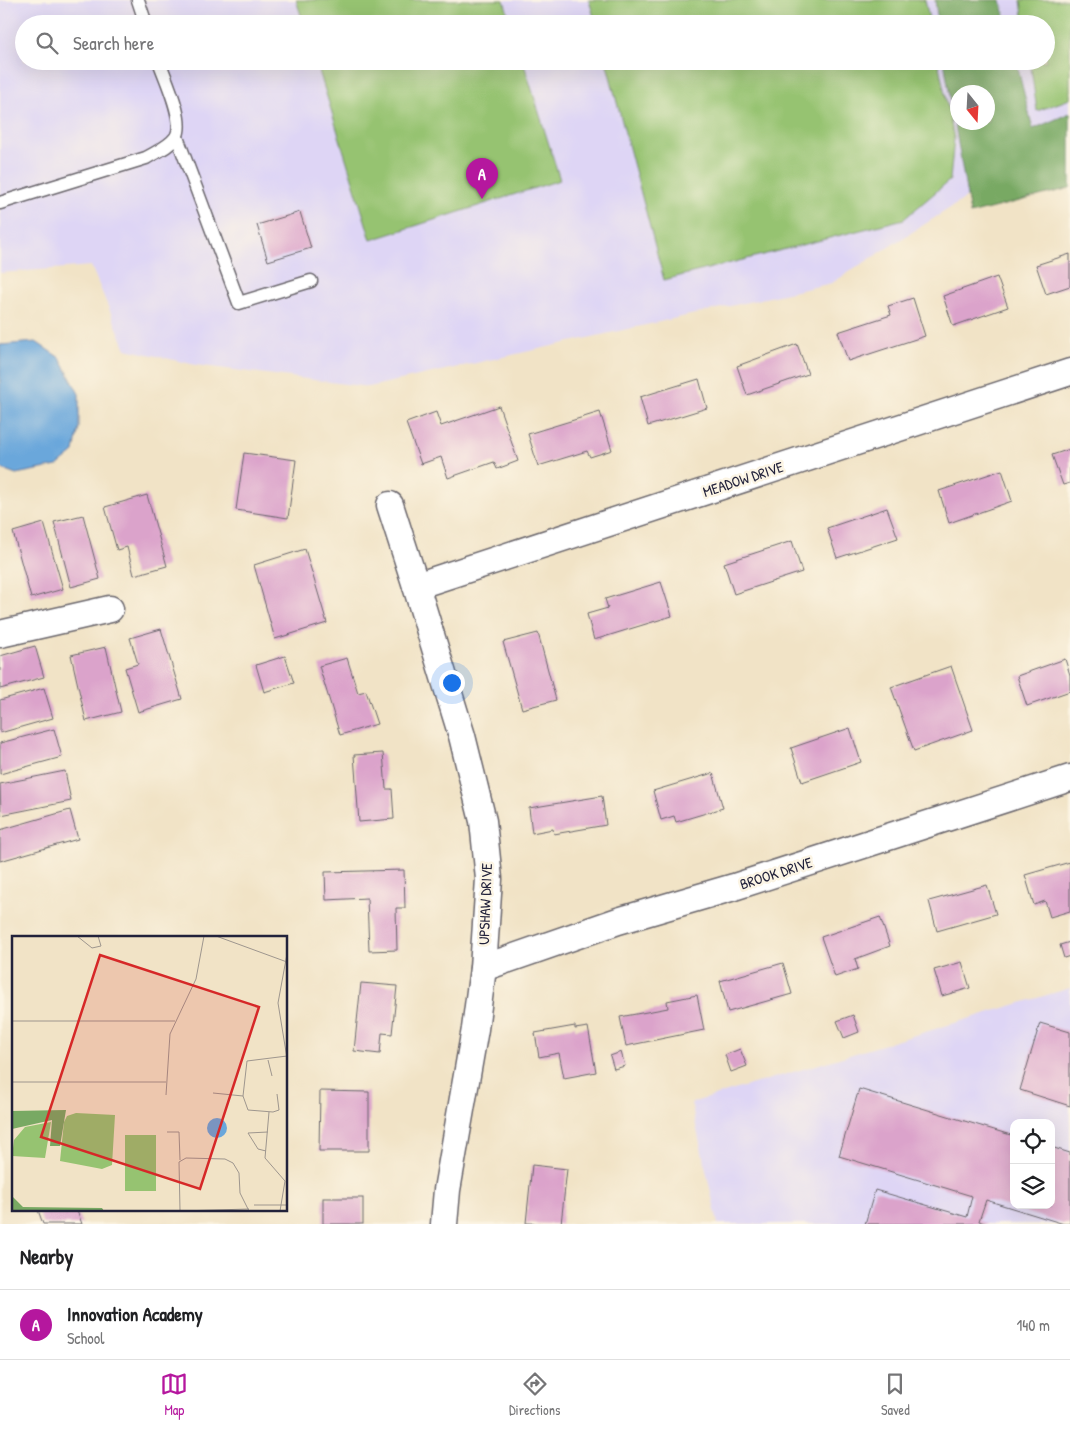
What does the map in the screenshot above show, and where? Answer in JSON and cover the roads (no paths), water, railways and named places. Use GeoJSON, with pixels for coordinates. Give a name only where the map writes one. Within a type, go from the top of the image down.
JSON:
{"type":"FeatureCollection","features":[{"type":"Feature","properties":{"kind":"street","name":"MEADOW DRIVE"},"geometry":{"type":"LineString","coordinates":[[416,586],[1070,372]]}},
{"type":"Feature","properties":{"kind":"street","name":"UPSHAW DRIVE"},"geometry":{"type":"LineString","coordinates":[[390,505],[462,736],[483,821],[489,879],[483,968],[475,1029],[446,1190],[444,1224]]}},
{"type":"Feature","properties":{"kind":"street"},"geometry":{"type":"LineString","coordinates":[[0,634],[110,609]]}},
{"type":"Feature","properties":{"kind":"street","name":"BROOK DRIVE"},"geometry":{"type":"LineString","coordinates":[[483,968],[618,921],[734,887],[1070,778]]}},
{"type":"Feature","properties":{"kind":"lane"},"geometry":{"type":"LineString","coordinates":[[138,0],[143,15]]}},
{"type":"Feature","properties":{"kind":"lane"},"geometry":{"type":"LineString","coordinates":[[162,70],[179,120],[176,137],[239,303],[311,281]]}},
{"type":"Feature","properties":{"kind":"lane"},"geometry":{"type":"LineString","coordinates":[[0,203],[146,158],[166,147],[176,137]]}},
{"type":"Feature","properties":{"kind":"water"},"geometry":{"type":"Polygon","coordinates":[[[36,342],[60,358],[79,394],[79,427],[74,452],[57,466],[16,474],[0,468],[0,345],[36,342]]]}},
{"type":"Feature","properties":{"kind":"place","name":"Innovation Academy"},"geometry":{"type":"Point","coordinates":[482,199]}}]}
